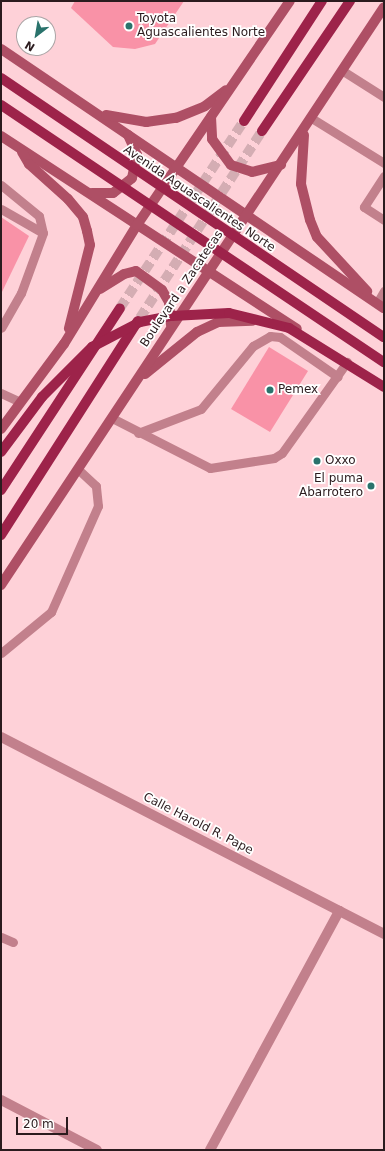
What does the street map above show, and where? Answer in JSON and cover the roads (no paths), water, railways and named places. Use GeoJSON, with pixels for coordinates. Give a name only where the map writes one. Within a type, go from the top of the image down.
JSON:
{"type":"FeatureCollection","features":[{"type":"Feature","properties":{"kind":"main road"},"geometry":{"type":"LineString","coordinates":[[1,430],[20,402],[64,344],[137,225],[290,1]]}},
{"type":"Feature","properties":{"kind":"main road"},"geometry":{"type":"LineString","coordinates":[[244,121],[322,1]]}},
{"type":"Feature","properties":{"kind":"main road"},"geometry":{"type":"LineString","coordinates":[[262,131],[350,1]]}},
{"type":"Feature","properties":{"kind":"main road","name":"Boulevard a Zacatecas"},"geometry":{"type":"LineString","coordinates":[[1,585],[208,272],[313,119],[384,7]]}},
{"type":"Feature","properties":{"kind":"main road","name":"Avenida Aguascalientes Norte"},"geometry":{"type":"LineString","coordinates":[[1,49],[380,305]]}},
{"type":"Feature","properties":{"kind":"main road"},"geometry":{"type":"LineString","coordinates":[[91,109],[130,121],[176,118],[205,106],[240,74]]}},
{"type":"Feature","properties":{"kind":"main road","name":"Avenida Aguascalientes Norte"},"geometry":{"type":"LineString","coordinates":[[1,78],[384,337]]}},
{"type":"Feature","properties":{"kind":"main road"},"geometry":{"type":"LineString","coordinates":[[1,105],[384,362]]}},
{"type":"Feature","properties":{"kind":"main road"},"geometry":{"type":"LineString","coordinates":[[211,117],[214,144],[231,165],[262,172],[283,164]]}},
{"type":"Feature","properties":{"kind":"main road"},"geometry":{"type":"LineString","coordinates":[[81,188],[105,195],[120,190],[132,178],[137,155],[131,140],[120,128]]}},
{"type":"Feature","properties":{"kind":"main road"},"geometry":{"type":"LineString","coordinates":[[306,128],[300,172],[310,220],[317,237],[380,305]]}},
{"type":"Feature","properties":{"kind":"main road"},"geometry":{"type":"LineString","coordinates":[[1,136],[208,272],[295,327],[384,387]]}},
{"type":"Feature","properties":{"kind":"main road"},"geometry":{"type":"LineString","coordinates":[[20,149],[29,164],[68,199],[83,217],[87,231],[90,245],[87,262],[64,344]]}},
{"type":"Feature","properties":{"kind":"main road"},"geometry":{"type":"LineString","coordinates":[[97,290],[124,274],[136,271],[162,290],[169,302],[172,327]]}},
{"type":"Feature","properties":{"kind":"main road"},"geometry":{"type":"LineString","coordinates":[[1,490],[120,308]]}},
{"type":"Feature","properties":{"kind":"main road"},"geometry":{"type":"LineString","coordinates":[[1,452],[42,397],[92,347],[140,322],[172,316],[229,313],[289,328],[384,387]]}},
{"type":"Feature","properties":{"kind":"main road","name":"Boulevard a Zacatecas"},"geometry":{"type":"LineString","coordinates":[[1,535],[140,318]]}},
{"type":"Feature","properties":{"kind":"main road"},"geometry":{"type":"LineString","coordinates":[[139,378],[197,332],[218,322],[265,322],[295,327]]}},
{"type":"Feature","properties":{"kind":"street","name":"Calle Harold R. Pape"},"geometry":{"type":"LineString","coordinates":[[1,737],[384,934]]}},
{"type":"Feature","properties":{"kind":"street"},"geometry":{"type":"LineString","coordinates":[[210,1150],[339,911]]}},
{"type":"Feature","properties":{"kind":"street"},"geometry":{"type":"LineString","coordinates":[[1,1100],[97,1150]]}},
{"type":"Feature","properties":{"kind":"lane"},"geometry":{"type":"LineString","coordinates":[[343,71],[384,97]]}},
{"type":"Feature","properties":{"kind":"lane"},"geometry":{"type":"LineString","coordinates":[[313,119],[384,163]]}},
{"type":"Feature","properties":{"kind":"lane"},"geometry":{"type":"LineString","coordinates":[[384,176],[364,207],[384,220]]}},
{"type":"Feature","properties":{"kind":"lane"},"geometry":{"type":"LineString","coordinates":[[1,185],[39,216],[43,233],[21,293],[1,328]]}},
{"type":"Feature","properties":{"kind":"lane"},"geometry":{"type":"LineString","coordinates":[[1,209],[43,233]]}},
{"type":"Feature","properties":{"kind":"lane"},"geometry":{"type":"LineString","coordinates":[[380,305],[384,291]]}},
{"type":"Feature","properties":{"kind":"lane"},"geometry":{"type":"LineString","coordinates":[[138,433],[201,409],[253,346],[270,336],[280,337],[338,377]]}},
{"type":"Feature","properties":{"kind":"lane"},"geometry":{"type":"LineString","coordinates":[[112,418],[138,433],[210,468],[274,458],[282,453],[338,377],[347,362]]}},
{"type":"Feature","properties":{"kind":"lane"},"geometry":{"type":"LineString","coordinates":[[1,393],[20,402]]}},
{"type":"Feature","properties":{"kind":"lane"},"geometry":{"type":"LineString","coordinates":[[1,653],[51,612],[98,506],[96,486],[78,469]]}},
{"type":"Feature","properties":{"kind":"lane"},"geometry":{"type":"LineString","coordinates":[[1,937],[13,942]]}},
{"type":"Feature","properties":{"kind":"tunnel"},"geometry":{"type":"LineString","coordinates":[[120,308],[244,121]]}},
{"type":"Feature","properties":{"kind":"tunnel"},"geometry":{"type":"LineString","coordinates":[[140,318],[262,131]]}},
{"type":"Feature","properties":{"kind":"place","name":"Toyota Aguascalientes Norte"},"geometry":{"type":"Point","coordinates":[129,26]}},
{"type":"Feature","properties":{"kind":"place","name":"Pemex"},"geometry":{"type":"Point","coordinates":[270,390]}},
{"type":"Feature","properties":{"kind":"place","name":"Oxxo"},"geometry":{"type":"Point","coordinates":[317,461]}},
{"type":"Feature","properties":{"kind":"place","name":"El puma Abarrotero"},"geometry":{"type":"Point","coordinates":[371,486]}}]}
